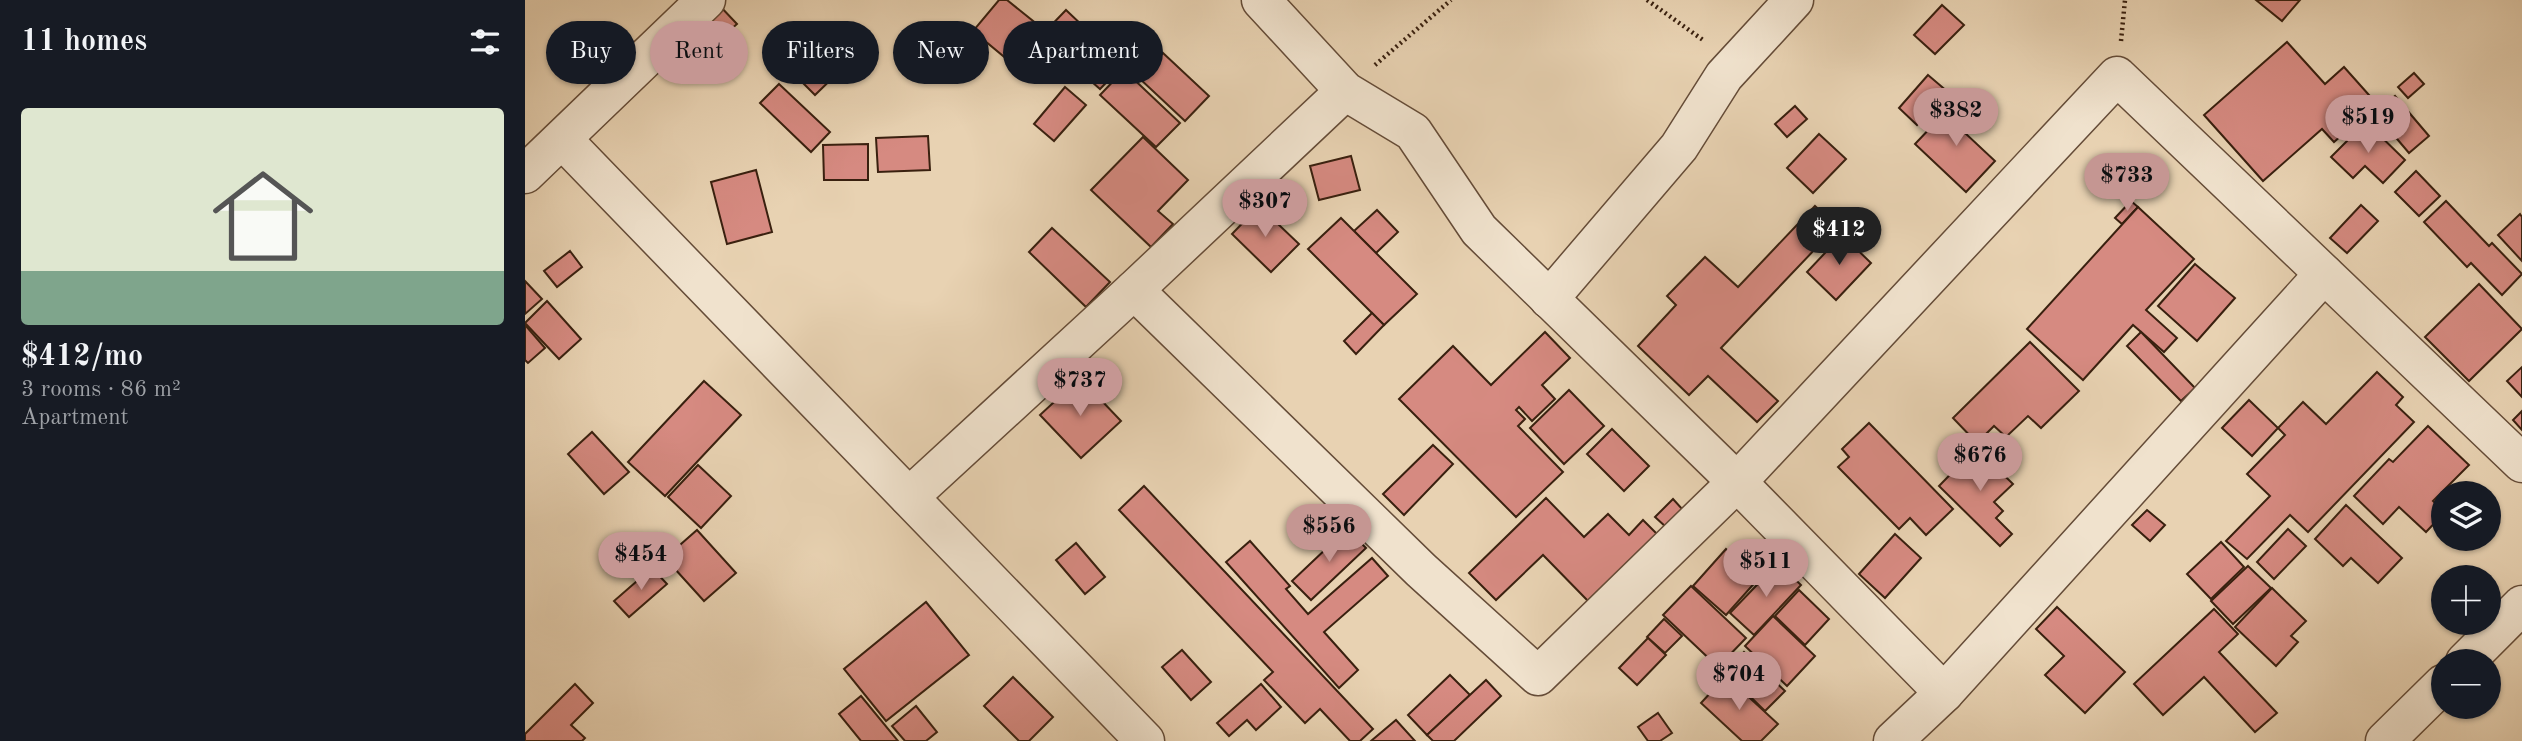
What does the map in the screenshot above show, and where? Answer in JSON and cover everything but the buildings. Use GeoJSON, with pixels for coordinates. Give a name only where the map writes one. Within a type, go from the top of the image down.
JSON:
{"type":"FeatureCollection","features":[{"type":"Feature","properties":{"kind":"street"},"geometry":{"type":"LineString","coordinates":[[525,174],[706,0]]}},
{"type":"Feature","properties":{"kind":"street"},"geometry":{"type":"LineString","coordinates":[[1261,0],[1345,91],[1413,132],[1479,229],[1737,482],[1944,692]]}},
{"type":"Feature","properties":{"kind":"street"},"geometry":{"type":"LineString","coordinates":[[1549,299],[1679,147],[1724,76],[1794,0]]}},
{"type":"Feature","properties":{"kind":"street"},"geometry":{"type":"LineString","coordinates":[[1134,290],[1421,570],[1538,676],[1737,482],[2117,76],[2522,463]]}},
{"type":"Feature","properties":{"kind":"street"},"geometry":{"type":"LineString","coordinates":[[909,497],[1345,91]]}},
{"type":"Feature","properties":{"kind":"street"},"geometry":{"type":"LineString","coordinates":[[563,140],[1145,741]]}},
{"type":"Feature","properties":{"kind":"street"},"geometry":{"type":"LineString","coordinates":[[1893,741],[1944,692],[2323,274]]}},
{"type":"Feature","properties":{"kind":"street"},"geometry":{"type":"LineString","coordinates":[[2478,649],[2522,606]]}},
{"type":"Feature","properties":{"kind":"street"},"geometry":{"type":"LineString","coordinates":[[2385,741],[2431,696]]}},
{"type":"Feature","properties":{"kind":"path"},"geometry":{"type":"LineString","coordinates":[[1345,91],[1451,0]]}},
{"type":"Feature","properties":{"kind":"path"},"geometry":{"type":"LineString","coordinates":[[1647,0],[1735,64]]}}]}
